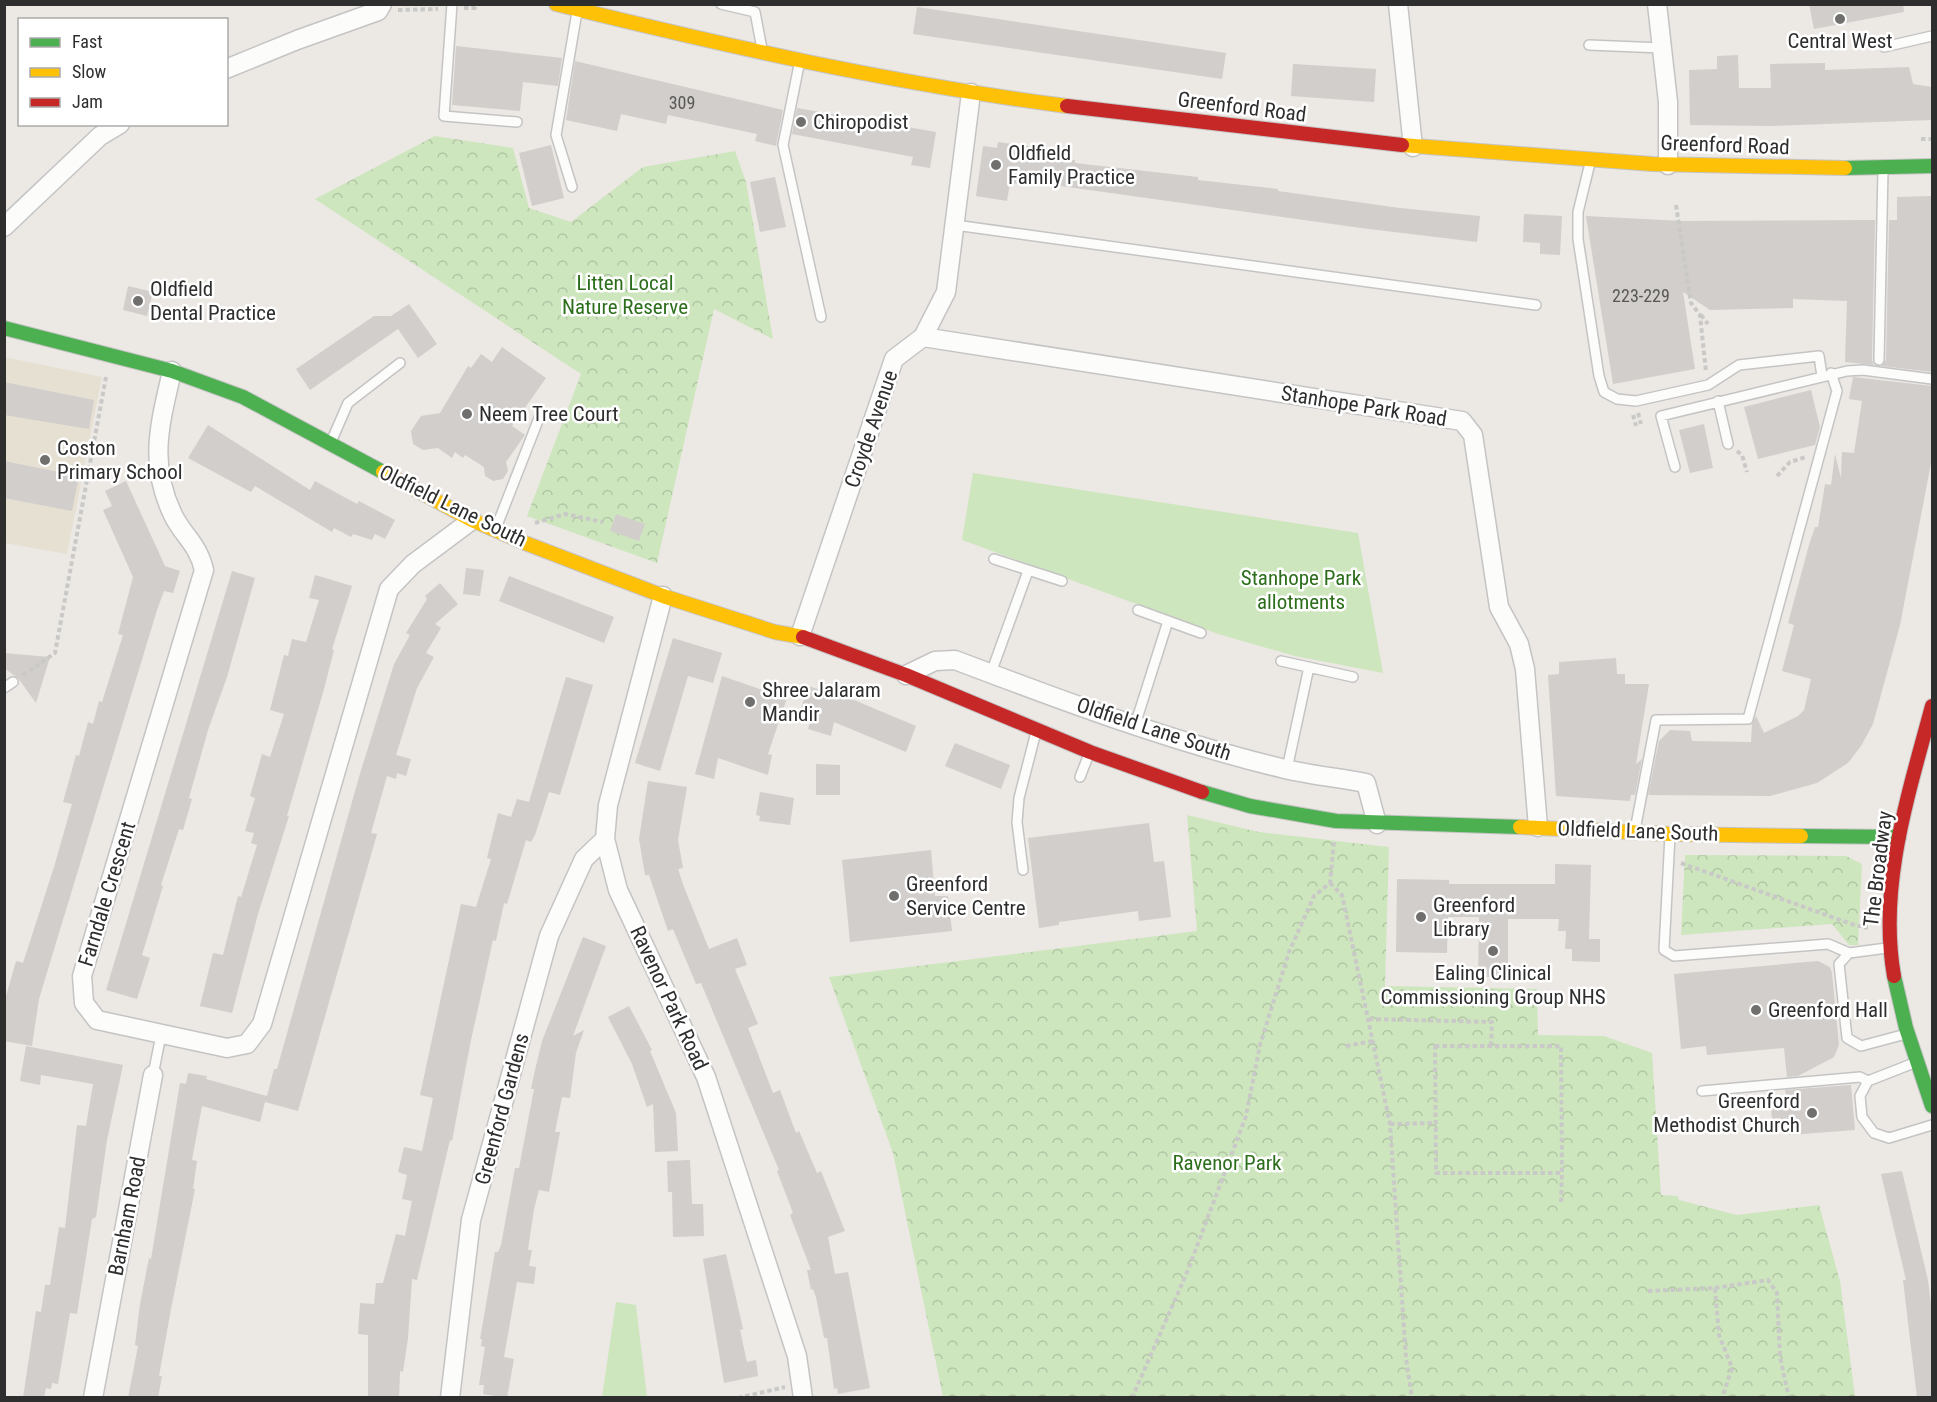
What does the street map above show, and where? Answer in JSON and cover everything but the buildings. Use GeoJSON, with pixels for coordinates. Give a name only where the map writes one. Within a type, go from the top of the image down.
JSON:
{"type":"FeatureCollection","features":[{"type":"Feature","properties":{"kind":"street"},"geometry":{"type":"LineString","coordinates":[[228,68],[378,11],[382,4]]}},
{"type":"Feature","properties":{"kind":"street","name":"Greenford Road"},"geometry":{"type":"LineString","coordinates":[[556,4],[599,16],[762,52],[971,93],[1290,135],[1413,147],[1668,165],[1812,169],[1932,166]]}},
{"type":"Feature","properties":{"kind":"street"},"geometry":{"type":"LineString","coordinates":[[1398,4],[1413,147]]}},
{"type":"Feature","properties":{"kind":"street"},"geometry":{"type":"LineString","coordinates":[[1658,4],[1668,102],[1668,165]]}},
{"type":"Feature","properties":{"kind":"street","name":"Croyde Avenue"},"geometry":{"type":"LineString","coordinates":[[800,636],[894,359],[923,337],[946,292],[971,93]]}},
{"type":"Feature","properties":{"kind":"street"},"geometry":{"type":"LineString","coordinates":[[4,227],[100,136],[117,126]]}},
{"type":"Feature","properties":{"kind":"street","name":"Oldfield Lane South"},"geometry":{"type":"LineString","coordinates":[[4,328],[172,371],[243,397],[472,520],[495,530],[663,596],[775,632],[800,636],[906,675],[1090,752],[1181,785],[1250,806],[1336,821],[1377,824],[1538,827],[1670,834],[1899,837]]}},
{"type":"Feature","properties":{"kind":"street","name":"Stanhope Park Road"},"geometry":{"type":"LineString","coordinates":[[923,337],[1462,421],[1473,435],[1499,607],[1519,644],[1525,669],[1538,827]]}},
{"type":"Feature","properties":{"kind":"street","name":"Farndale Crescent"},"geometry":{"type":"LineString","coordinates":[[172,371],[158,434],[158,473],[173,516],[200,553],[204,570],[82,976],[84,1003],[97,1020],[227,1048],[247,1044],[262,1024],[389,589],[413,564],[472,520]]}},
{"type":"Feature","properties":{"kind":"street","name":"Ravenor Park Road"},"geometry":{"type":"LineString","coordinates":[[663,596],[608,805],[605,839],[618,890],[706,1077],[797,1356],[802,1391]]}},
{"type":"Feature","properties":{"kind":"street","name":"Oldfield Lane South"},"geometry":{"type":"LineString","coordinates":[[906,675],[935,661],[955,660],[1135,725],[1287,769],[1366,783],[1377,824]]}},
{"type":"Feature","properties":{"kind":"street","name":"The Broadway"},"geometry":{"type":"LineString","coordinates":[[1932,706],[1899,837],[1891,904],[1890,948],[1908,1033],[1921,1055],[1932,1106]]}},
{"type":"Feature","properties":{"kind":"street","name":"Greenford Gardens"},"geometry":{"type":"LineString","coordinates":[[450,1398],[471,1220],[549,936],[584,859],[605,839]]}},
{"type":"Feature","properties":{"kind":"street","name":"Barnham Road"},"geometry":{"type":"LineString","coordinates":[[93,1398],[153,1075]]}},
{"type":"Feature","properties":{"kind":"lane"},"geometry":{"type":"LineString","coordinates":[[599,16],[609,4]]}},
{"type":"Feature","properties":{"kind":"lane"},"geometry":{"type":"LineString","coordinates":[[721,4],[755,12],[762,52]]}},
{"type":"Feature","properties":{"kind":"lane"},"geometry":{"type":"LineString","coordinates":[[449,7],[444,116],[517,122]]}},
{"type":"Feature","properties":{"kind":"lane"},"geometry":{"type":"LineString","coordinates":[[572,187],[556,135],[578,10]]}},
{"type":"Feature","properties":{"kind":"lane"},"geometry":{"type":"LineString","coordinates":[[1884,47],[1932,36]]}},
{"type":"Feature","properties":{"kind":"lane"},"geometry":{"type":"LineString","coordinates":[[1589,45],[1662,48]]}},
{"type":"Feature","properties":{"kind":"lane"},"geometry":{"type":"LineString","coordinates":[[800,60],[783,146],[821,317]]}},
{"type":"Feature","properties":{"kind":"lane"},"geometry":{"type":"LineString","coordinates":[[1591,160],[1578,212],[1578,239],[1599,376],[1604,392],[1617,399],[1636,401],[1708,385],[1739,365],[1819,356],[1826,374],[1837,391],[1748,718],[1656,720],[1635,832]]}},
{"type":"Feature","properties":{"kind":"lane"},"geometry":{"type":"LineString","coordinates":[[1879,360],[1883,167]]}},
{"type":"Feature","properties":{"kind":"lane"},"geometry":{"type":"LineString","coordinates":[[955,225],[1536,305]]}},
{"type":"Feature","properties":{"kind":"lane"},"geometry":{"type":"LineString","coordinates":[[330,444],[348,403],[400,363]]}},
{"type":"Feature","properties":{"kind":"lane"},"geometry":{"type":"LineString","coordinates":[[1675,467],[1661,416],[1826,374],[1863,370],[1932,379]]}},
{"type":"Feature","properties":{"kind":"lane"},"geometry":{"type":"LineString","coordinates":[[1718,401],[1728,444]]}},
{"type":"Feature","properties":{"kind":"lane"},"geometry":{"type":"LineString","coordinates":[[495,530],[539,418]]}},
{"type":"Feature","properties":{"kind":"lane"},"geometry":{"type":"LineString","coordinates":[[994,559],[1062,581]]}},
{"type":"Feature","properties":{"kind":"lane"},"geometry":{"type":"LineString","coordinates":[[991,673],[1028,571]]}},
{"type":"Feature","properties":{"kind":"lane"},"geometry":{"type":"LineString","coordinates":[[1138,610],[1201,633]]}},
{"type":"Feature","properties":{"kind":"lane"},"geometry":{"type":"LineString","coordinates":[[1135,725],[1168,621]]}},
{"type":"Feature","properties":{"kind":"lane"},"geometry":{"type":"LineString","coordinates":[[1281,661],[1353,677]]}},
{"type":"Feature","properties":{"kind":"lane"},"geometry":{"type":"LineString","coordinates":[[1287,769],[1309,667]]}},
{"type":"Feature","properties":{"kind":"lane"},"geometry":{"type":"LineString","coordinates":[[1023,870],[1017,822],[1019,798],[1037,730]]}},
{"type":"Feature","properties":{"kind":"lane"},"geometry":{"type":"LineString","coordinates":[[1080,777],[1090,752]]}},
{"type":"Feature","properties":{"kind":"lane"},"geometry":{"type":"LineString","coordinates":[[1670,834],[1664,950],[1674,956],[1828,944],[1849,953],[1890,948]]}},
{"type":"Feature","properties":{"kind":"lane"},"geometry":{"type":"LineString","coordinates":[[1849,953],[1839,964],[1847,1038],[1861,1046],[1908,1033]]}},
{"type":"Feature","properties":{"kind":"lane","name":"Barnham Road"},"geometry":{"type":"LineString","coordinates":[[153,1075],[161,1035]]}},
{"type":"Feature","properties":{"kind":"lane"},"geometry":{"type":"LineString","coordinates":[[1921,1055],[1868,1080],[1860,1096],[1862,1117],[1874,1132],[1889,1138],[1932,1125]]}},
{"type":"Feature","properties":{"kind":"lane"},"geometry":{"type":"LineString","coordinates":[[1702,1091],[1860,1077],[1868,1080]]}},
{"type":"Feature","properties":{"kind":"path"},"geometry":{"type":"LineString","coordinates":[[407,10],[449,7]]}},
{"type":"Feature","properties":{"kind":"path"},"geometry":{"type":"LineString","coordinates":[[1676,205],[1691,303],[1708,324]]}},
{"type":"Feature","properties":{"kind":"path"},"geometry":{"type":"LineString","coordinates":[[1700,315],[1708,385]]}},
{"type":"Feature","properties":{"kind":"path"},"geometry":{"type":"LineString","coordinates":[[9,685],[55,653],[110,356]]}},
{"type":"Feature","properties":{"kind":"path"},"geometry":{"type":"LineString","coordinates":[[1633,412],[1636,426]]}},
{"type":"Feature","properties":{"kind":"path"},"geometry":{"type":"LineString","coordinates":[[1728,444],[1742,455],[1747,472]]}},
{"type":"Feature","properties":{"kind":"path"},"geometry":{"type":"LineString","coordinates":[[1777,476],[1790,462],[1807,457],[1818,458]]}},
{"type":"Feature","properties":{"kind":"path"},"geometry":{"type":"LineString","coordinates":[[536,521],[565,514],[603,522]]}},
{"type":"Feature","properties":{"kind":"path"},"geometry":{"type":"LineString","coordinates":[[1132,1398],[1188,1270],[1246,1116],[1260,1045],[1288,952],[1314,896],[1330,883],[1336,821]]}},
{"type":"Feature","properties":{"kind":"path"},"geometry":{"type":"LineString","coordinates":[[1669,858],[1857,926],[1866,926],[1867,951]]}},
{"type":"Feature","properties":{"kind":"path"},"geometry":{"type":"LineString","coordinates":[[1330,883],[1342,895],[1390,1124],[1406,1358],[1412,1398]]}},
{"type":"Feature","properties":{"kind":"path"},"geometry":{"type":"LineString","coordinates":[[1369,1019],[1492,1022],[1491,1046]]}},
{"type":"Feature","properties":{"kind":"path"},"geometry":{"type":"LineString","coordinates":[[1346,1046],[1373,1041]]}},
{"type":"Feature","properties":{"kind":"path"},"geometry":{"type":"LineString","coordinates":[[1562,1173],[1436,1173],[1435,1046],[1561,1046],[1562,1173],[1562,1202]]}},
{"type":"Feature","properties":{"kind":"path"},"geometry":{"type":"LineString","coordinates":[[1390,1124],[1436,1123]]}},
{"type":"Feature","properties":{"kind":"path"},"geometry":{"type":"LineString","coordinates":[[1648,1291],[1715,1288],[1768,1280],[1777,1293],[1780,1357],[1789,1398]]}},
{"type":"Feature","properties":{"kind":"path"},"geometry":{"type":"LineString","coordinates":[[1715,1288],[1719,1335],[1732,1368],[1722,1398]]}},
{"type":"Feature","properties":{"kind":"path"},"geometry":{"type":"LineString","coordinates":[[738,1398],[802,1391]]}},
{"type":"Feature","properties":{"kind":"shaded area","name":"Coston Primary School"},"geometry":{"type":"Polygon","coordinates":[[[4,357],[102,377],[67,554],[5,543],[4,357]]]}},
{"type":"Feature","properties":{"kind":"green space","name":"Litten Local Nature Reserve"},"geometry":{"type":"Polygon","coordinates":[[[435,136],[513,148],[529,208],[571,222],[643,167],[735,151],[746,182],[773,339],[714,309],[657,563],[527,516],[581,374],[315,199],[435,136]]]}},
{"type":"Feature","properties":{"kind":"green space","name":"Stanhope Park allotments"},"geometry":{"type":"Polygon","coordinates":[[[973,473],[1358,533],[1383,673],[1295,656],[1218,634],[962,540],[973,473]]]}},
{"type":"Feature","properties":{"kind":"green space","name":"Ravenor Park"},"geometry":{"type":"Polygon","coordinates":[[[1187,815],[1259,832],[1389,847],[1385,986],[1537,989],[1538,1035],[1604,1036],[1652,1053],[1661,1195],[1678,1196],[1679,1200],[1737,1215],[1819,1205],[1840,1281],[1855,1397],[943,1397],[893,1153],[829,977],[1197,931],[1187,815]]]}},
{"type":"Feature","properties":{"kind":"green space"},"geometry":{"type":"Polygon","coordinates":[[[1685,855],[1846,856],[1862,864],[1858,945],[1849,945],[1832,924],[1681,935],[1685,855]]]}},
{"type":"Feature","properties":{"kind":"green space"},"geometry":{"type":"Polygon","coordinates":[[[616,1302],[636,1305],[647,1397],[602,1397],[616,1302]]]}},
{"type":"Feature","properties":{"kind":"traffic: fast"},"geometry":{"type":"LineString","coordinates":[[1845,168],[1932,166]]}},
{"type":"Feature","properties":{"kind":"traffic: fast"},"geometry":{"type":"LineString","coordinates":[[4,328],[172,371],[243,397],[383,472]]}},
{"type":"Feature","properties":{"kind":"traffic: fast"},"geometry":{"type":"LineString","coordinates":[[1202,792],[1250,806],[1336,821],[1520,827]]}},
{"type":"Feature","properties":{"kind":"traffic: fast"},"geometry":{"type":"LineString","coordinates":[[1801,836],[1899,837]]}},
{"type":"Feature","properties":{"kind":"traffic: fast"},"geometry":{"type":"LineString","coordinates":[[1894,976],[1906,1028],[1932,1106]]}},
{"type":"Feature","properties":{"kind":"traffic: slow"},"geometry":{"type":"LineString","coordinates":[[556,4],[810,63],[938,87],[1067,106]]}},
{"type":"Feature","properties":{"kind":"traffic: slow"},"geometry":{"type":"LineString","coordinates":[[1402,145],[1652,164],[1845,168]]}},
{"type":"Feature","properties":{"kind":"traffic: slow"},"geometry":{"type":"LineString","coordinates":[[383,472],[472,520],[525,543],[663,596],[775,632],[803,637]]}},
{"type":"Feature","properties":{"kind":"traffic: slow"},"geometry":{"type":"LineString","coordinates":[[1520,827],[1670,834],[1801,836]]}},
{"type":"Feature","properties":{"kind":"traffic: jam"},"geometry":{"type":"LineString","coordinates":[[1067,106],[1402,145]]}},
{"type":"Feature","properties":{"kind":"traffic: jam"},"geometry":{"type":"LineString","coordinates":[[803,637],[906,675],[1090,752],[1202,792]]}},
{"type":"Feature","properties":{"kind":"traffic: jam"},"geometry":{"type":"LineString","coordinates":[[1894,976],[1890,942],[1893,874],[1898,840],[1932,706]]}},
{"type":"Feature","properties":{"kind":"place","name":"Central West"},"geometry":{"type":"Point","coordinates":[1840,19]}},
{"type":"Feature","properties":{"kind":"place","name":"Chiropodist"},"geometry":{"type":"Point","coordinates":[801,122]}},
{"type":"Feature","properties":{"kind":"place","name":"Oldfield Family Practice"},"geometry":{"type":"Point","coordinates":[996,165]}},
{"type":"Feature","properties":{"kind":"place","name":"Oldfield Dental Practice"},"geometry":{"type":"Point","coordinates":[138,301]}},
{"type":"Feature","properties":{"kind":"place","name":"Neem Tree Court"},"geometry":{"type":"Point","coordinates":[467,414]}},
{"type":"Feature","properties":{"kind":"place","name":"Coston Primary School"},"geometry":{"type":"Point","coordinates":[45,460]}},
{"type":"Feature","properties":{"kind":"place","name":"Shree Jalaram Mandir"},"geometry":{"type":"Point","coordinates":[750,702]}},
{"type":"Feature","properties":{"kind":"place","name":"Greenford Service Centre"},"geometry":{"type":"Point","coordinates":[894,896]}},
{"type":"Feature","properties":{"kind":"place","name":"Greenford Library"},"geometry":{"type":"Point","coordinates":[1421,917]}},
{"type":"Feature","properties":{"kind":"place","name":"Ealing Clinical Commissioning Group NHS"},"geometry":{"type":"Point","coordinates":[1493,951]}},
{"type":"Feature","properties":{"kind":"place","name":"Greenford Hall"},"geometry":{"type":"Point","coordinates":[1756,1010]}},
{"type":"Feature","properties":{"kind":"place","name":"Greenford Methodist Church"},"geometry":{"type":"Point","coordinates":[1812,1113]}}]}
